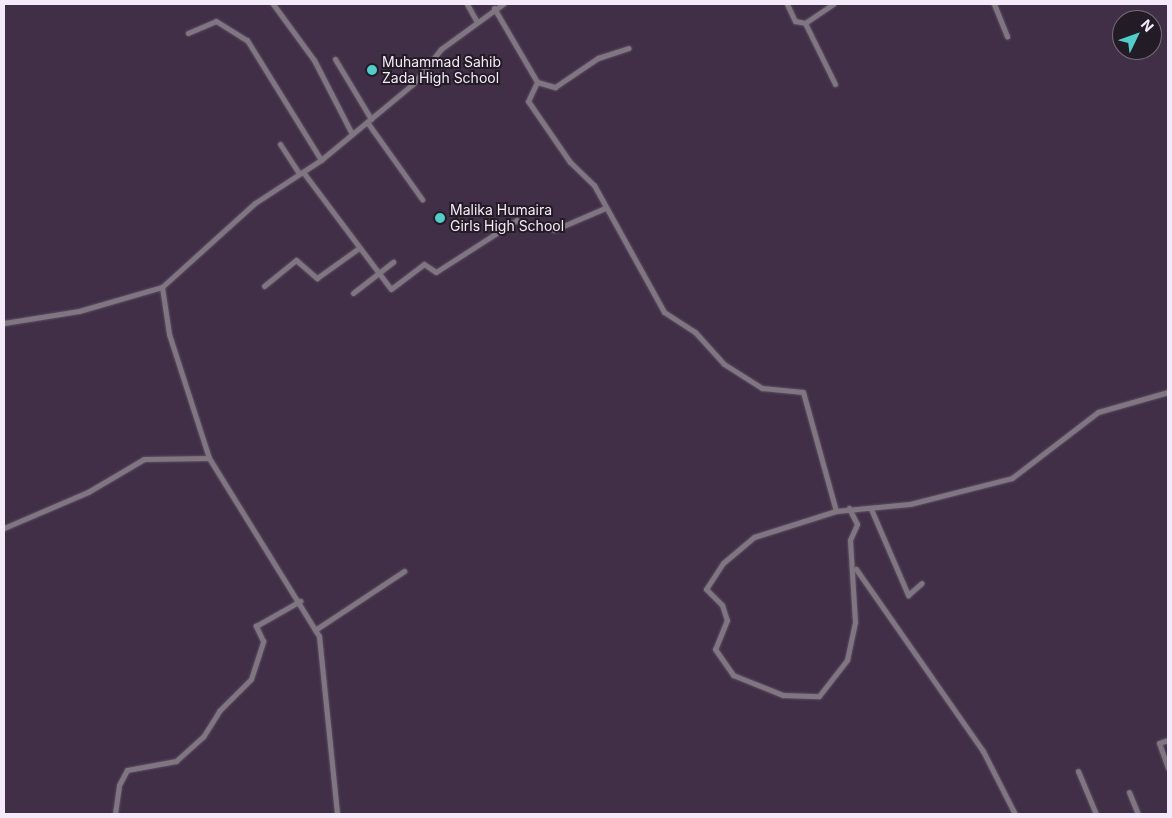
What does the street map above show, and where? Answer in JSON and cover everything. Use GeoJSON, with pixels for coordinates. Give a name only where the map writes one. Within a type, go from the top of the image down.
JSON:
{"type":"FeatureCollection","features":[{"type":"Feature","properties":{"kind":"street"},"geometry":{"type":"LineString","coordinates":[[273,4],[314,60],[352,134]]}},
{"type":"Feature","properties":{"kind":"street"},"geometry":{"type":"LineString","coordinates":[[467,4],[476,20]]}},
{"type":"Feature","properties":{"kind":"street"},"geometry":{"type":"LineString","coordinates":[[4,323],[80,311],[162,286],[255,202],[321,160],[369,121],[476,20],[503,4]]}},
{"type":"Feature","properties":{"kind":"street"},"geometry":{"type":"LineString","coordinates":[[787,4],[794,21],[805,23],[833,4]]}},
{"type":"Feature","properties":{"kind":"street"},"geometry":{"type":"LineString","coordinates":[[994,4],[1007,38]]}},
{"type":"Feature","properties":{"kind":"street"},"geometry":{"type":"LineString","coordinates":[[494,8],[537,82],[555,86],[598,58],[628,48]]}},
{"type":"Feature","properties":{"kind":"street"},"geometry":{"type":"LineString","coordinates":[[188,33],[216,21],[248,40],[321,160]]}},
{"type":"Feature","properties":{"kind":"street"},"geometry":{"type":"LineString","coordinates":[[805,23],[835,84]]}},
{"type":"Feature","properties":{"kind":"street"},"geometry":{"type":"LineString","coordinates":[[335,59],[369,121],[422,199]]}},
{"type":"Feature","properties":{"kind":"street"},"geometry":{"type":"LineString","coordinates":[[537,82],[528,101],[570,162],[594,185],[664,312],[695,332],[724,364],[762,388],[803,392],[836,512]]}},
{"type":"Feature","properties":{"kind":"street"},"geometry":{"type":"LineString","coordinates":[[280,144],[378,274],[392,289],[424,264],[433,273],[517,220]]}},
{"type":"Feature","properties":{"kind":"street"},"geometry":{"type":"LineString","coordinates":[[554,230],[605,208]]}},
{"type":"Feature","properties":{"kind":"street"},"geometry":{"type":"LineString","coordinates":[[264,286],[296,260],[317,278],[359,248]]}},
{"type":"Feature","properties":{"kind":"street"},"geometry":{"type":"LineString","coordinates":[[353,293],[393,262]]}},
{"type":"Feature","properties":{"kind":"street"},"geometry":{"type":"LineString","coordinates":[[162,286],[169,334],[209,458],[300,601],[315,630],[325,678],[337,814]]}},
{"type":"Feature","properties":{"kind":"street"},"geometry":{"type":"LineString","coordinates":[[849,508],[856,524],[850,540],[855,569],[855,622],[847,660],[819,696],[783,694],[754,687],[721,663],[715,649],[727,620],[722,605],[706,589],[723,562],[754,537],[849,508],[870,509],[910,504],[1012,478],[1098,412],[1168,392]]}},
{"type":"Feature","properties":{"kind":"street"},"geometry":{"type":"LineString","coordinates":[[4,528],[88,492],[144,459],[209,458]]}},
{"type":"Feature","properties":{"kind":"street"},"geometry":{"type":"LineString","coordinates":[[870,509],[908,594],[922,583]]}},
{"type":"Feature","properties":{"kind":"street"},"geometry":{"type":"LineString","coordinates":[[855,569],[984,751],[1015,814]]}},
{"type":"Feature","properties":{"kind":"street"},"geometry":{"type":"LineString","coordinates":[[315,630],[404,571]]}},
{"type":"Feature","properties":{"kind":"street"},"geometry":{"type":"LineString","coordinates":[[115,814],[127,770],[176,761],[203,737],[219,711],[250,679],[263,641],[256,626],[300,601]]}},
{"type":"Feature","properties":{"kind":"street"},"geometry":{"type":"LineString","coordinates":[[1168,740],[1159,743],[1168,768]]}},
{"type":"Feature","properties":{"kind":"street"},"geometry":{"type":"LineString","coordinates":[[1078,771],[1096,814]]}},
{"type":"Feature","properties":{"kind":"street"},"geometry":{"type":"LineString","coordinates":[[1129,792],[1138,814]]}},
{"type":"Feature","properties":{"kind":"place","name":"Muhammad Sahib Zada High School"},"geometry":{"type":"Point","coordinates":[372,70]}},
{"type":"Feature","properties":{"kind":"place","name":"Malika Humaira Girls High School"},"geometry":{"type":"Point","coordinates":[440,218]}}]}
